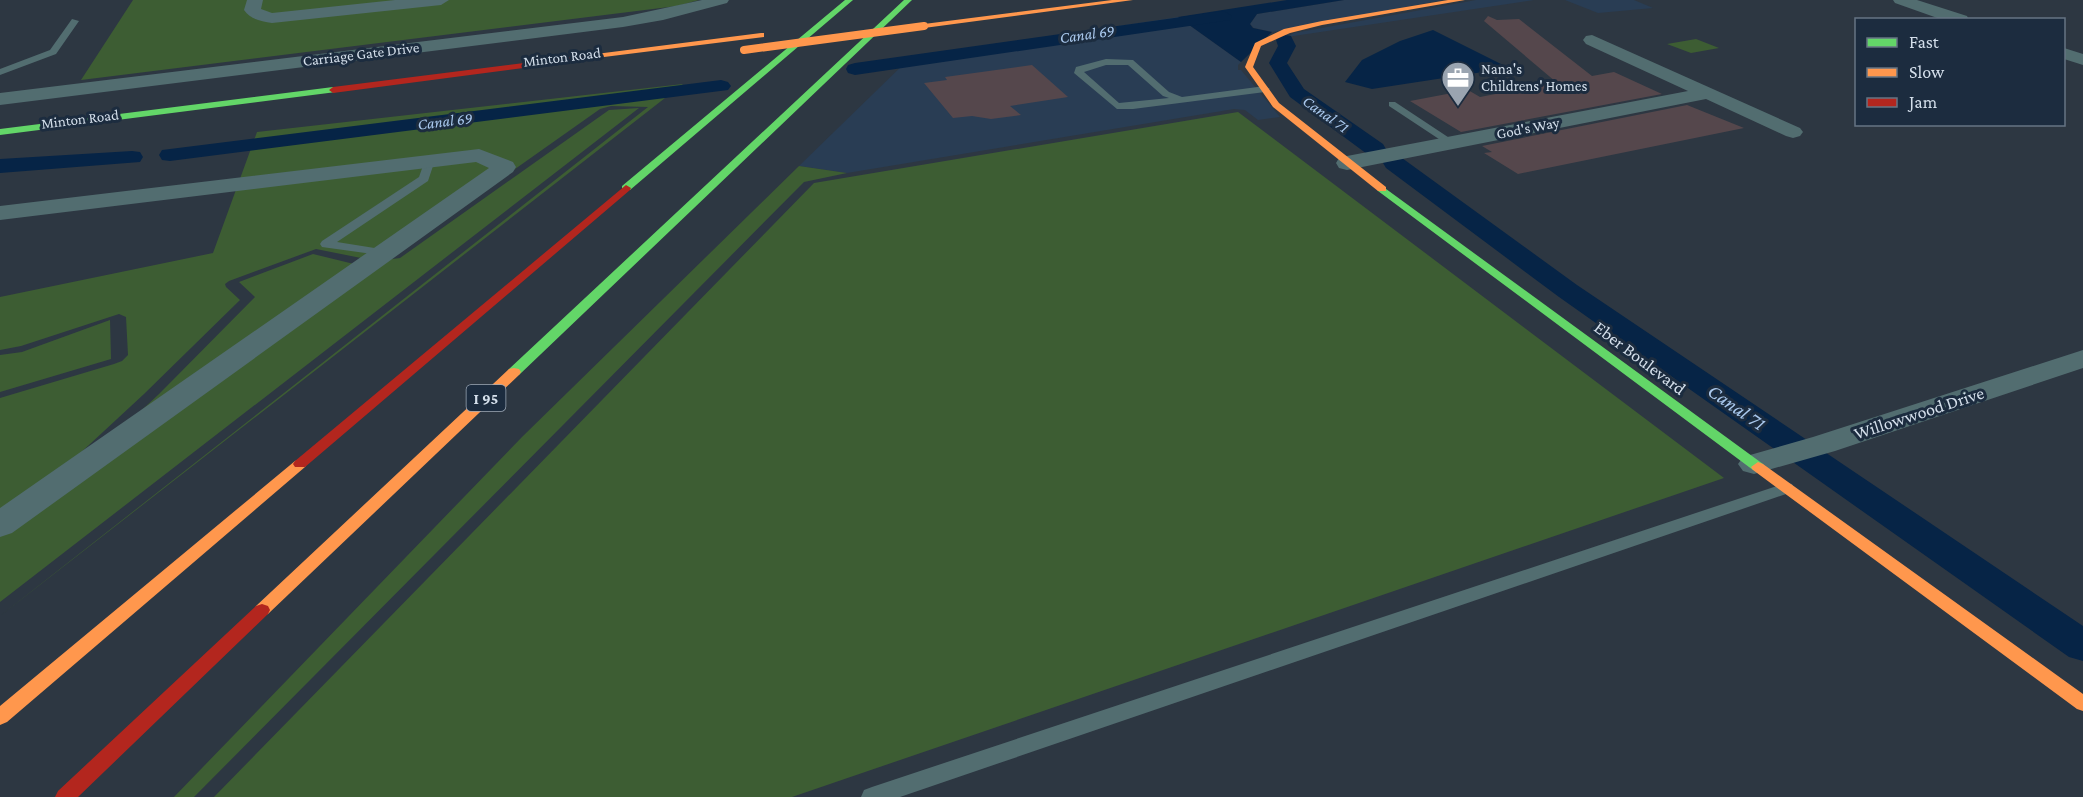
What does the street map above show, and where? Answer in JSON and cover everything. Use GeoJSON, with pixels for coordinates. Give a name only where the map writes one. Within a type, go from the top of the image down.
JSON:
{"type":"FeatureCollection","features":[{"type":"Feature","properties":{"kind":"main road"},"geometry":{"type":"LineString","coordinates":[[0,717],[849,0]]}},
{"type":"Feature","properties":{"kind":"main road","name":"I 95"},"geometry":{"type":"LineString","coordinates":[[65,797],[908,0]]}},
{"type":"Feature","properties":{"kind":"main road","name":"Minton Road"},"geometry":{"type":"LineString","coordinates":[[0,132],[1042,0]]}},
{"type":"Feature","properties":{"kind":"main road","name":"Minton Road"},"geometry":{"type":"LineString","coordinates":[[0,146],[1129,0]]}},
{"type":"Feature","properties":{"kind":"main road","name":"Eber Boulevard"},"geometry":{"type":"LineString","coordinates":[[1461,0],[1349,18],[1287,31],[1258,45],[1250,67],[1276,105],[1347,163],[1763,462],[1786,488],[2083,704]]}},
{"type":"Feature","properties":{"kind":"street"},"geometry":{"type":"LineString","coordinates":[[255,0],[252,10],[258,15],[272,18],[441,0]]}},
{"type":"Feature","properties":{"kind":"street","name":"Carriage Gate Drive"},"geometry":{"type":"LineString","coordinates":[[0,99],[623,22],[663,15],[721,0]]}},
{"type":"Feature","properties":{"kind":"street"},"geometry":{"type":"LineString","coordinates":[[1901,0],[1955,18]]}},
{"type":"Feature","properties":{"kind":"street"},"geometry":{"type":"LineString","coordinates":[[1592,40],[1793,132]]}},
{"type":"Feature","properties":{"kind":"street"},"geometry":{"type":"LineString","coordinates":[[2065,53],[2083,60]]}},
{"type":"Feature","properties":{"kind":"street","name":"God's Way"},"geometry":{"type":"LineString","coordinates":[[1347,163],[1709,93]]}},
{"type":"Feature","properties":{"kind":"street"},"geometry":{"type":"LineString","coordinates":[[0,213],[479,155],[505,167],[0,525]]}},
{"type":"Feature","properties":{"kind":"street","name":"Willowwood Drive"},"geometry":{"type":"LineString","coordinates":[[1763,462],[2083,359]]}},
{"type":"Feature","properties":{"kind":"lane"},"geometry":{"type":"LineString","coordinates":[[0,72],[53,52],[75,21]]}},
{"type":"Feature","properties":{"kind":"lane"},"geometry":{"type":"LineString","coordinates":[[1181,100],[1166,94],[1130,62],[1106,62],[1079,69],[1085,79],[1118,106],[1181,100],[1265,89]]}},
{"type":"Feature","properties":{"kind":"lane"},"geometry":{"type":"LineString","coordinates":[[1392,104],[1452,143]]}},
{"type":"Feature","properties":{"kind":"lane"},"geometry":{"type":"LineString","coordinates":[[383,253],[326,244],[424,179],[430,160]]}},
{"type":"Feature","properties":{"kind":"lane"},"geometry":{"type":"LineString","coordinates":[[872,797],[1786,488]]}},
{"type":"Feature","properties":{"kind":"shaded area"},"geometry":{"type":"Polygon","coordinates":[[[1287,0],[1344,0],[1257,14],[1250,24],[1253,28],[1272,32],[1241,62],[1178,17],[1287,0]]]}},
{"type":"Feature","properties":{"kind":"shaded area"},"geometry":{"type":"Polygon","coordinates":[[[1344,0],[1443,0],[1272,32],[1254,28],[1250,24],[1257,14],[1344,0]]]}},
{"type":"Feature","properties":{"kind":"shaded area"},"geometry":{"type":"Polygon","coordinates":[[[1476,0],[1534,0],[1287,37],[1294,33],[1476,0]]]}},
{"type":"Feature","properties":{"kind":"shaded area"},"geometry":{"type":"Polygon","coordinates":[[[1565,0],[1634,0],[1653,8],[1598,13],[1565,0]]]}},
{"type":"Feature","properties":{"kind":"shaded area"},"geometry":{"type":"Polygon","coordinates":[[[1178,17],[1241,62],[1238,70],[1241,70],[1280,117],[1258,120],[1245,110],[1234,109],[847,173],[799,166],[910,58],[1178,17]]]}},
{"type":"Feature","properties":{"kind":"shaded area"},"geometry":{"type":"Polygon","coordinates":[[[1433,30],[1509,68],[1372,89],[1345,82],[1362,60],[1400,41],[1433,30]]]}},
{"type":"Feature","properties":{"kind":"green space"},"geometry":{"type":"Polygon","coordinates":[[[133,0],[699,0],[677,6],[81,80],[133,0]]]}},
{"type":"Feature","properties":{"kind":"green space"},"geometry":{"type":"Polygon","coordinates":[[[1696,39],[1719,48],[1691,53],[1667,44],[1696,39]]]}},
{"type":"Feature","properties":{"kind":"green space"},"geometry":{"type":"Polygon","coordinates":[[[683,84],[0,616],[648,107],[611,106],[600,109],[395,254],[361,258],[316,249],[229,281],[225,284],[226,287],[240,300],[144,394],[22,507],[0,515],[0,398],[114,364],[122,361],[128,355],[126,317],[119,314],[21,346],[0,350],[0,297],[213,253],[257,132],[683,84]]]}},
{"type":"Feature","properties":{"kind":"green space"},"geometry":{"type":"Polygon","coordinates":[[[639,108],[0,602],[0,523],[33,512],[159,394],[255,297],[239,282],[313,254],[354,264],[400,258],[609,110],[639,108]]]}},
{"type":"Feature","properties":{"kind":"green space"},"geometry":{"type":"Polygon","coordinates":[[[1238,112],[1724,478],[792,797],[214,797],[814,183],[1238,112]]]}},
{"type":"Feature","properties":{"kind":"green space"},"geometry":{"type":"Polygon","coordinates":[[[799,166],[847,173],[804,182],[194,797],[174,797],[522,437],[799,166]]]}},
{"type":"Feature","properties":{"kind":"green space"},"geometry":{"type":"Polygon","coordinates":[[[110,320],[111,359],[0,392],[0,355],[22,352],[110,320]]]}},
{"type":"Feature","properties":{"kind":"building"},"geometry":{"type":"Polygon","coordinates":[[[1488,16],[1497,20],[1519,19],[1592,76],[1614,72],[1662,94],[1461,132],[1410,101],[1468,90],[1480,97],[1556,82],[1484,21],[1488,16]]]}},
{"type":"Feature","properties":{"kind":"building"},"geometry":{"type":"Polygon","coordinates":[[[1032,65],[1068,97],[1010,106],[1021,115],[991,119],[972,116],[953,118],[924,83],[947,80],[945,77],[1032,65]]]}},
{"type":"Feature","properties":{"kind":"building"},"geometry":{"type":"Polygon","coordinates":[[[1687,105],[1744,128],[1518,174],[1484,153],[1492,152],[1482,146],[1687,105]]]}},
{"type":"Feature","properties":{"kind":"waterway","name":"Canal 69"},"geometry":{"type":"LineString","coordinates":[[855,69],[1224,16]]}},
{"type":"Feature","properties":{"kind":"waterway","name":"Canal 71"},"geometry":{"type":"LineString","coordinates":[[1285,40],[1287,46],[1278,63],[1297,93],[1375,149]]}},
{"type":"Feature","properties":{"kind":"waterway","name":"Canal 69"},"geometry":{"type":"LineString","coordinates":[[170,155],[721,86]]}},
{"type":"Feature","properties":{"kind":"waterway","name":"Canal 69"},"geometry":{"type":"LineString","coordinates":[[0,166],[132,157]]}},
{"type":"Feature","properties":{"kind":"waterway","name":"Canal 71"},"geometry":{"type":"LineString","coordinates":[[1394,163],[1568,291],[2083,646]]}},
{"type":"Feature","properties":{"kind":"traffic: fast"},"geometry":{"type":"LineString","coordinates":[[626,188],[849,0]]}},
{"type":"Feature","properties":{"kind":"traffic: fast"},"geometry":{"type":"LineString","coordinates":[[514,372],[908,0]]}},
{"type":"Feature","properties":{"kind":"traffic: fast"},"geometry":{"type":"LineString","coordinates":[[0,132],[333,90]]}},
{"type":"Feature","properties":{"kind":"traffic: fast"},"geometry":{"type":"LineString","coordinates":[[1382,189],[1758,467]]}},
{"type":"Feature","properties":{"kind":"traffic: slow"},"geometry":{"type":"LineString","coordinates":[[924,26],[1129,0]]}},
{"type":"Feature","properties":{"kind":"traffic: slow"},"geometry":{"type":"LineString","coordinates":[[1382,189],[1276,105],[1249,67],[1258,45],[1287,31],[1322,23],[1461,0]]}},
{"type":"Feature","properties":{"kind":"traffic: slow"},"geometry":{"type":"LineString","coordinates":[[744,50],[924,26]]}},
{"type":"Feature","properties":{"kind":"traffic: slow"},"geometry":{"type":"LineString","coordinates":[[596,56],[761,35]]}},
{"type":"Feature","properties":{"kind":"traffic: slow"},"geometry":{"type":"LineString","coordinates":[[262,610],[514,372]]}},
{"type":"Feature","properties":{"kind":"traffic: slow"},"geometry":{"type":"LineString","coordinates":[[0,717],[300,464]]}},
{"type":"Feature","properties":{"kind":"traffic: slow"},"geometry":{"type":"LineString","coordinates":[[1758,467],[2083,704]]}},
{"type":"Feature","properties":{"kind":"traffic: jam"},"geometry":{"type":"LineString","coordinates":[[333,90],[596,56]]}},
{"type":"Feature","properties":{"kind":"traffic: jam"},"geometry":{"type":"LineString","coordinates":[[300,464],[626,188]]}},
{"type":"Feature","properties":{"kind":"traffic: jam"},"geometry":{"type":"LineString","coordinates":[[65,797],[262,610]]}},
{"type":"Feature","properties":{"kind":"place","name":"Nana's Childrens' Homes"},"geometry":{"type":"Point","coordinates":[1458,107]}}]}
